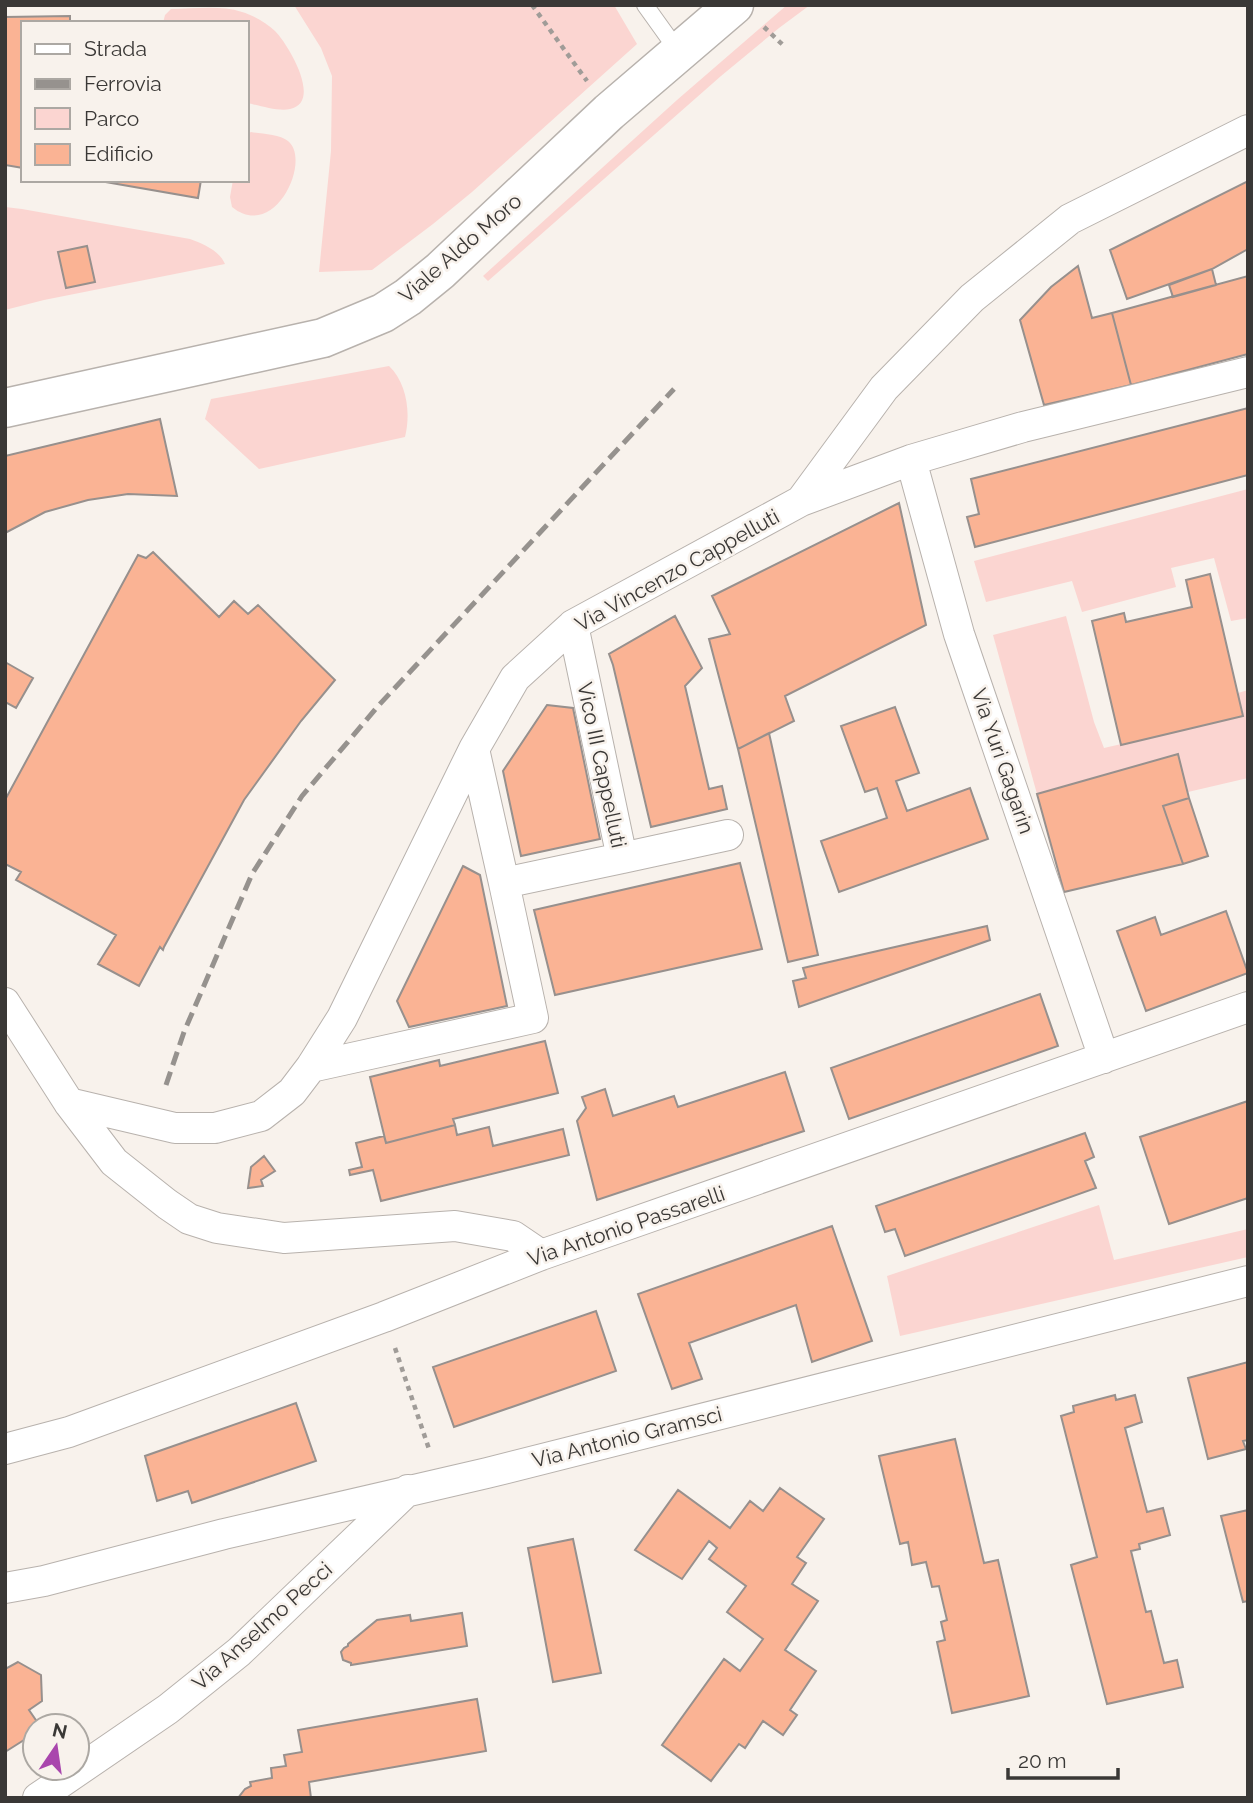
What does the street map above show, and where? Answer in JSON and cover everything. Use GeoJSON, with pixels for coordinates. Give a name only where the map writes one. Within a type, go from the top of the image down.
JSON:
{"type":"FeatureCollection","features":[{"type":"Feature","properties":{"kind":"main road","name":"Viale Aldo Moro"},"geometry":{"type":"LineString","coordinates":[[5,408],[323,338],[383,313],[440,271],[609,111],[678,51],[746,13]]}},
{"type":"Feature","properties":{"kind":"street"},"geometry":{"type":"LineString","coordinates":[[801,501],[884,388],[972,298],[1070,219],[1248,130]]}},
{"type":"Feature","properties":{"kind":"street","name":"Via Vincenzo Cappelluti"},"geometry":{"type":"LineString","coordinates":[[69,1103],[174,1128],[215,1128],[261,1116],[292,1091],[312,1067],[342,1018],[474,749],[515,678],[573,625],[801,501],[911,460],[1023,427],[1248,372]]}},
{"type":"Feature","properties":{"kind":"street","name":"Via Yuri Gagarin"},"geometry":{"type":"LineString","coordinates":[[911,460],[959,634],[1104,1058]]}},
{"type":"Feature","properties":{"kind":"street","name":"Vico III Cappelluti"},"geometry":{"type":"LineString","coordinates":[[504,883],[622,858],[573,625]]}},
{"type":"Feature","properties":{"kind":"street"},"geometry":{"type":"LineString","coordinates":[[312,1067],[533,1018],[474,749]]}},
{"type":"Feature","properties":{"kind":"street"},"geometry":{"type":"LineString","coordinates":[[622,858],[728,835]]}},
{"type":"Feature","properties":{"kind":"street","name":"Via Antonio Passarelli"},"geometry":{"type":"LineString","coordinates":[[5,1448],[69,1432],[384,1317],[541,1255],[1248,1007]]}},
{"type":"Feature","properties":{"kind":"street"},"geometry":{"type":"LineString","coordinates":[[9,1015],[69,1103],[114,1162],[189,1219],[217,1228],[284,1238],[455,1226],[513,1237],[541,1255]]}},
{"type":"Feature","properties":{"kind":"street","name":"Via Antonio Gramsci"},"geometry":{"type":"LineString","coordinates":[[5,1588],[44,1581],[224,1534],[441,1483],[1248,1281]]}},
{"type":"Feature","properties":{"kind":"street","name":"Via Anselmo Pecci"},"geometry":{"type":"LineString","coordinates":[[38,1798],[168,1709],[239,1652],[408,1490]]}},
{"type":"Feature","properties":{"kind":"lane"},"geometry":{"type":"LineString","coordinates":[[645,5],[678,51]]}},
{"type":"Feature","properties":{"kind":"path"},"geometry":{"type":"LineString","coordinates":[[532,5],[609,111]]}},
{"type":"Feature","properties":{"kind":"path"},"geometry":{"type":"LineString","coordinates":[[746,13],[784,46]]}},
{"type":"Feature","properties":{"kind":"path"},"geometry":{"type":"LineString","coordinates":[[384,1317],[441,1483]]}},
{"type":"Feature","properties":{"kind":"green space"},"geometry":{"type":"Polygon","coordinates":[[[294,5],[614,5],[637,44],[472,192],[372,270],[319,272],[331,151],[332,76],[321,48],[294,5]]]}},
{"type":"Feature","properties":{"kind":"green space"},"geometry":{"type":"Polygon","coordinates":[[[787,5],[810,5],[721,76],[488,281],[483,276],[677,100],[787,5]]]}},
{"type":"Feature","properties":{"kind":"green space"},"geometry":{"type":"Polygon","coordinates":[[[216,8],[251,15],[268,25],[281,38],[300,72],[303,96],[299,104],[280,110],[248,103],[248,21],[164,21],[171,9],[216,8]]]}},
{"type":"Feature","properties":{"kind":"green space"},"geometry":{"type":"Polygon","coordinates":[[[248,134],[285,139],[294,151],[292,179],[285,194],[275,207],[262,214],[248,215],[232,207],[230,197],[233,182],[248,182],[248,134]]]}},
{"type":"Feature","properties":{"kind":"green space"},"geometry":{"type":"Polygon","coordinates":[[[5,207],[190,239],[215,251],[225,264],[5,310],[5,207]]]}},
{"type":"Feature","properties":{"kind":"green space"},"geometry":{"type":"Polygon","coordinates":[[[389,366],[404,390],[408,418],[405,437],[259,469],[205,419],[211,399],[389,366]]]}},
{"type":"Feature","properties":{"kind":"green space"},"geometry":{"type":"Polygon","coordinates":[[[1248,489],[1248,618],[1231,621],[1214,558],[1171,568],[1176,587],[1082,612],[1072,581],[986,602],[974,561],[1248,489]]]}},
{"type":"Feature","properties":{"kind":"green space"},"geometry":{"type":"Polygon","coordinates":[[[1066,616],[1094,722],[1104,748],[1243,716],[1238,693],[1248,690],[1248,778],[1188,792],[1177,754],[1037,794],[993,635],[1066,616]]]}},
{"type":"Feature","properties":{"kind":"green space"},"geometry":{"type":"Polygon","coordinates":[[[1099,1205],[1114,1260],[1248,1229],[1248,1257],[900,1336],[887,1276],[1099,1205]]]}},
{"type":"Feature","properties":{"kind":"building"},"geometry":{"type":"Polygon","coordinates":[[[70,16],[70,21],[21,21],[21,168],[5,165],[5,17],[70,16]]]}},
{"type":"Feature","properties":{"kind":"building"},"geometry":{"type":"Polygon","coordinates":[[[1248,181],[1248,249],[1212,269],[1127,299],[1110,250],[1248,181]]]}},
{"type":"Feature","properties":{"kind":"building"},"geometry":{"type":"Polygon","coordinates":[[[106,182],[201,182],[198,198],[106,182]]]}},
{"type":"Feature","properties":{"kind":"building"},"geometry":{"type":"Polygon","coordinates":[[[87,246],[95,282],[66,288],[58,252],[87,246]]]}},
{"type":"Feature","properties":{"kind":"building"},"geometry":{"type":"Polygon","coordinates":[[[1078,266],[1092,318],[1112,313],[1131,385],[1044,405],[1020,320],[1051,287],[1078,266]]]}},
{"type":"Feature","properties":{"kind":"building"},"geometry":{"type":"Polygon","coordinates":[[[1212,269],[1216,285],[1173,297],[1169,285],[1212,269]]]}},
{"type":"Feature","properties":{"kind":"building"},"geometry":{"type":"Polygon","coordinates":[[[1248,276],[1248,354],[1131,385],[1112,313],[1248,276]]]}},
{"type":"Feature","properties":{"kind":"building"},"geometry":{"type":"Polygon","coordinates":[[[1248,408],[1248,475],[975,547],[967,517],[979,514],[971,479],[1248,408]]]}},
{"type":"Feature","properties":{"kind":"building"},"geometry":{"type":"Polygon","coordinates":[[[160,419],[177,496],[128,494],[88,500],[45,512],[5,533],[5,456],[160,419]]]}},
{"type":"Feature","properties":{"kind":"building"},"geometry":{"type":"Polygon","coordinates":[[[899,503],[926,625],[785,696],[794,721],[738,749],[709,639],[730,634],[712,596],[899,503]]]}},
{"type":"Feature","properties":{"kind":"building"},"geometry":{"type":"Polygon","coordinates":[[[153,552],[219,617],[234,601],[248,614],[258,605],[335,680],[301,721],[244,800],[163,950],[160,947],[139,986],[98,964],[116,935],[16,880],[21,872],[5,864],[5,800],[138,555],[146,558],[153,552]]]}},
{"type":"Feature","properties":{"kind":"building"},"geometry":{"type":"Polygon","coordinates":[[[1210,574],[1243,716],[1121,745],[1092,621],[1124,613],[1126,622],[1192,607],[1186,580],[1210,574]]]}},
{"type":"Feature","properties":{"kind":"building"},"geometry":{"type":"Polygon","coordinates":[[[675,616],[702,668],[685,686],[709,789],[722,786],[727,809],[651,827],[609,654],[675,616]]]}},
{"type":"Feature","properties":{"kind":"building"},"geometry":{"type":"Polygon","coordinates":[[[5,662],[33,678],[16,708],[5,702],[5,662]]]}},
{"type":"Feature","properties":{"kind":"building"},"geometry":{"type":"Polygon","coordinates":[[[547,705],[573,708],[600,839],[521,856],[503,771],[547,705]]]}},
{"type":"Feature","properties":{"kind":"building"},"geometry":{"type":"Polygon","coordinates":[[[895,707],[919,773],[896,781],[907,811],[970,788],[988,839],[839,892],[821,841],[887,818],[877,788],[865,792],[841,726],[895,707]]]}},
{"type":"Feature","properties":{"kind":"building"},"geometry":{"type":"Polygon","coordinates":[[[769,733],[818,955],[788,962],[738,749],[769,733]]]}},
{"type":"Feature","properties":{"kind":"building"},"geometry":{"type":"Polygon","coordinates":[[[1178,754],[1189,798],[1163,806],[1183,864],[1064,892],[1037,794],[1178,754]]]}},
{"type":"Feature","properties":{"kind":"building"},"geometry":{"type":"Polygon","coordinates":[[[1189,798],[1208,856],[1183,864],[1163,806],[1189,798]]]}},
{"type":"Feature","properties":{"kind":"building"},"geometry":{"type":"Polygon","coordinates":[[[740,863],[762,949],[555,995],[534,910],[740,863]]]}},
{"type":"Feature","properties":{"kind":"building"},"geometry":{"type":"Polygon","coordinates":[[[463,866],[480,875],[507,1006],[409,1027],[397,1001],[463,866]]]}},
{"type":"Feature","properties":{"kind":"building"},"geometry":{"type":"Polygon","coordinates":[[[1226,911],[1248,973],[1146,1011],[1117,931],[1155,917],[1161,935],[1226,911]]]}},
{"type":"Feature","properties":{"kind":"building"},"geometry":{"type":"Polygon","coordinates":[[[987,926],[990,940],[799,1007],[793,981],[806,978],[803,968],[987,926]]]}},
{"type":"Feature","properties":{"kind":"building"},"geometry":{"type":"Polygon","coordinates":[[[1040,994],[1058,1046],[849,1119],[831,1068],[1040,994]]]}},
{"type":"Feature","properties":{"kind":"building"},"geometry":{"type":"Polygon","coordinates":[[[545,1041],[558,1093],[453,1119],[455,1125],[386,1143],[370,1077],[439,1060],[440,1066],[545,1041]]]}},
{"type":"Feature","properties":{"kind":"building"},"geometry":{"type":"Polygon","coordinates":[[[785,1072],[804,1131],[597,1200],[577,1121],[586,1108],[582,1097],[605,1089],[613,1116],[674,1096],[678,1107],[785,1072]]]}},
{"type":"Feature","properties":{"kind":"building"},"geometry":{"type":"Polygon","coordinates":[[[1248,1101],[1248,1198],[1169,1224],[1140,1137],[1248,1101]]]}},
{"type":"Feature","properties":{"kind":"building"},"geometry":{"type":"Polygon","coordinates":[[[455,1125],[457,1135],[489,1127],[493,1146],[563,1129],[569,1155],[381,1201],[373,1170],[350,1175],[349,1170],[362,1167],[356,1143],[384,1136],[386,1143],[455,1125]]]}},
{"type":"Feature","properties":{"kind":"building"},"geometry":{"type":"Polygon","coordinates":[[[1085,1133],[1094,1157],[1085,1161],[1096,1188],[905,1256],[895,1229],[885,1232],[876,1206],[1085,1133]]]}},
{"type":"Feature","properties":{"kind":"building"},"geometry":{"type":"Polygon","coordinates":[[[264,1156],[275,1171],[261,1180],[263,1186],[248,1188],[251,1167],[264,1156]]]}},
{"type":"Feature","properties":{"kind":"building"},"geometry":{"type":"Polygon","coordinates":[[[832,1226],[872,1341],[812,1362],[796,1305],[689,1343],[702,1379],[672,1389],[638,1294],[832,1226]]]}},
{"type":"Feature","properties":{"kind":"building"},"geometry":{"type":"Polygon","coordinates":[[[596,1311],[616,1371],[454,1427],[433,1367],[596,1311]]]}},
{"type":"Feature","properties":{"kind":"building"},"geometry":{"type":"Polygon","coordinates":[[[1248,1362],[1248,1440],[1243,1441],[1246,1449],[1208,1459],[1188,1378],[1248,1362]]]}},
{"type":"Feature","properties":{"kind":"building"},"geometry":{"type":"Polygon","coordinates":[[[1115,1395],[1116,1400],[1135,1395],[1142,1422],[1125,1428],[1147,1512],[1163,1508],[1170,1535],[1139,1544],[1140,1549],[1131,1551],[1146,1612],[1151,1611],[1164,1663],[1177,1660],[1183,1687],[1107,1704],[1071,1565],[1097,1557],[1061,1416],[1074,1412],[1073,1406],[1115,1395]]]}},
{"type":"Feature","properties":{"kind":"building"},"geometry":{"type":"Polygon","coordinates":[[[296,1403],[316,1461],[192,1503],[188,1491],[157,1501],[145,1456],[296,1403]]]}},
{"type":"Feature","properties":{"kind":"building"},"geometry":{"type":"Polygon","coordinates":[[[955,1439],[984,1563],[998,1560],[1029,1696],[952,1713],[937,1642],[945,1640],[941,1622],[947,1620],[939,1586],[932,1587],[926,1562],[912,1565],[908,1542],[900,1544],[879,1456],[955,1439]]]}},
{"type":"Feature","properties":{"kind":"building"},"geometry":{"type":"Polygon","coordinates":[[[780,1488],[824,1519],[797,1557],[806,1563],[792,1584],[818,1601],[785,1650],[816,1671],[790,1710],[797,1715],[783,1735],[763,1721],[745,1748],[739,1744],[711,1781],[662,1745],[724,1659],[740,1671],[763,1639],[727,1612],[746,1586],[709,1559],[717,1548],[709,1541],[682,1579],[635,1550],[678,1490],[730,1528],[750,1501],[763,1511],[780,1488]]]}},
{"type":"Feature","properties":{"kind":"building"},"geometry":{"type":"Polygon","coordinates":[[[1248,1510],[1248,1601],[1243,1602],[1221,1516],[1248,1510]]]}},
{"type":"Feature","properties":{"kind":"building"},"geometry":{"type":"Polygon","coordinates":[[[573,1539],[601,1673],[553,1682],[528,1548],[573,1539]]]}},
{"type":"Feature","properties":{"kind":"building"},"geometry":{"type":"Polygon","coordinates":[[[462,1613],[467,1646],[351,1665],[343,1660],[341,1652],[344,1648],[377,1620],[410,1615],[411,1621],[462,1613]]]}},
{"type":"Feature","properties":{"kind":"building"},"geometry":{"type":"Polygon","coordinates":[[[18,1662],[41,1675],[42,1701],[29,1710],[30,1712],[21,1712],[21,1742],[5,1752],[5,1669],[18,1662]]]}},
{"type":"Feature","properties":{"kind":"building"},"geometry":{"type":"Polygon","coordinates":[[[477,1699],[486,1751],[309,1782],[311,1798],[238,1798],[251,1786],[250,1782],[272,1778],[271,1768],[286,1766],[284,1755],[302,1752],[298,1730],[477,1699]]]}},
{"type":"Feature","properties":{"kind":"railway"},"geometry":{"type":"LineString","coordinates":[[166,1085],[184,1032],[252,874],[302,796],[379,705],[674,389]]}}]}
